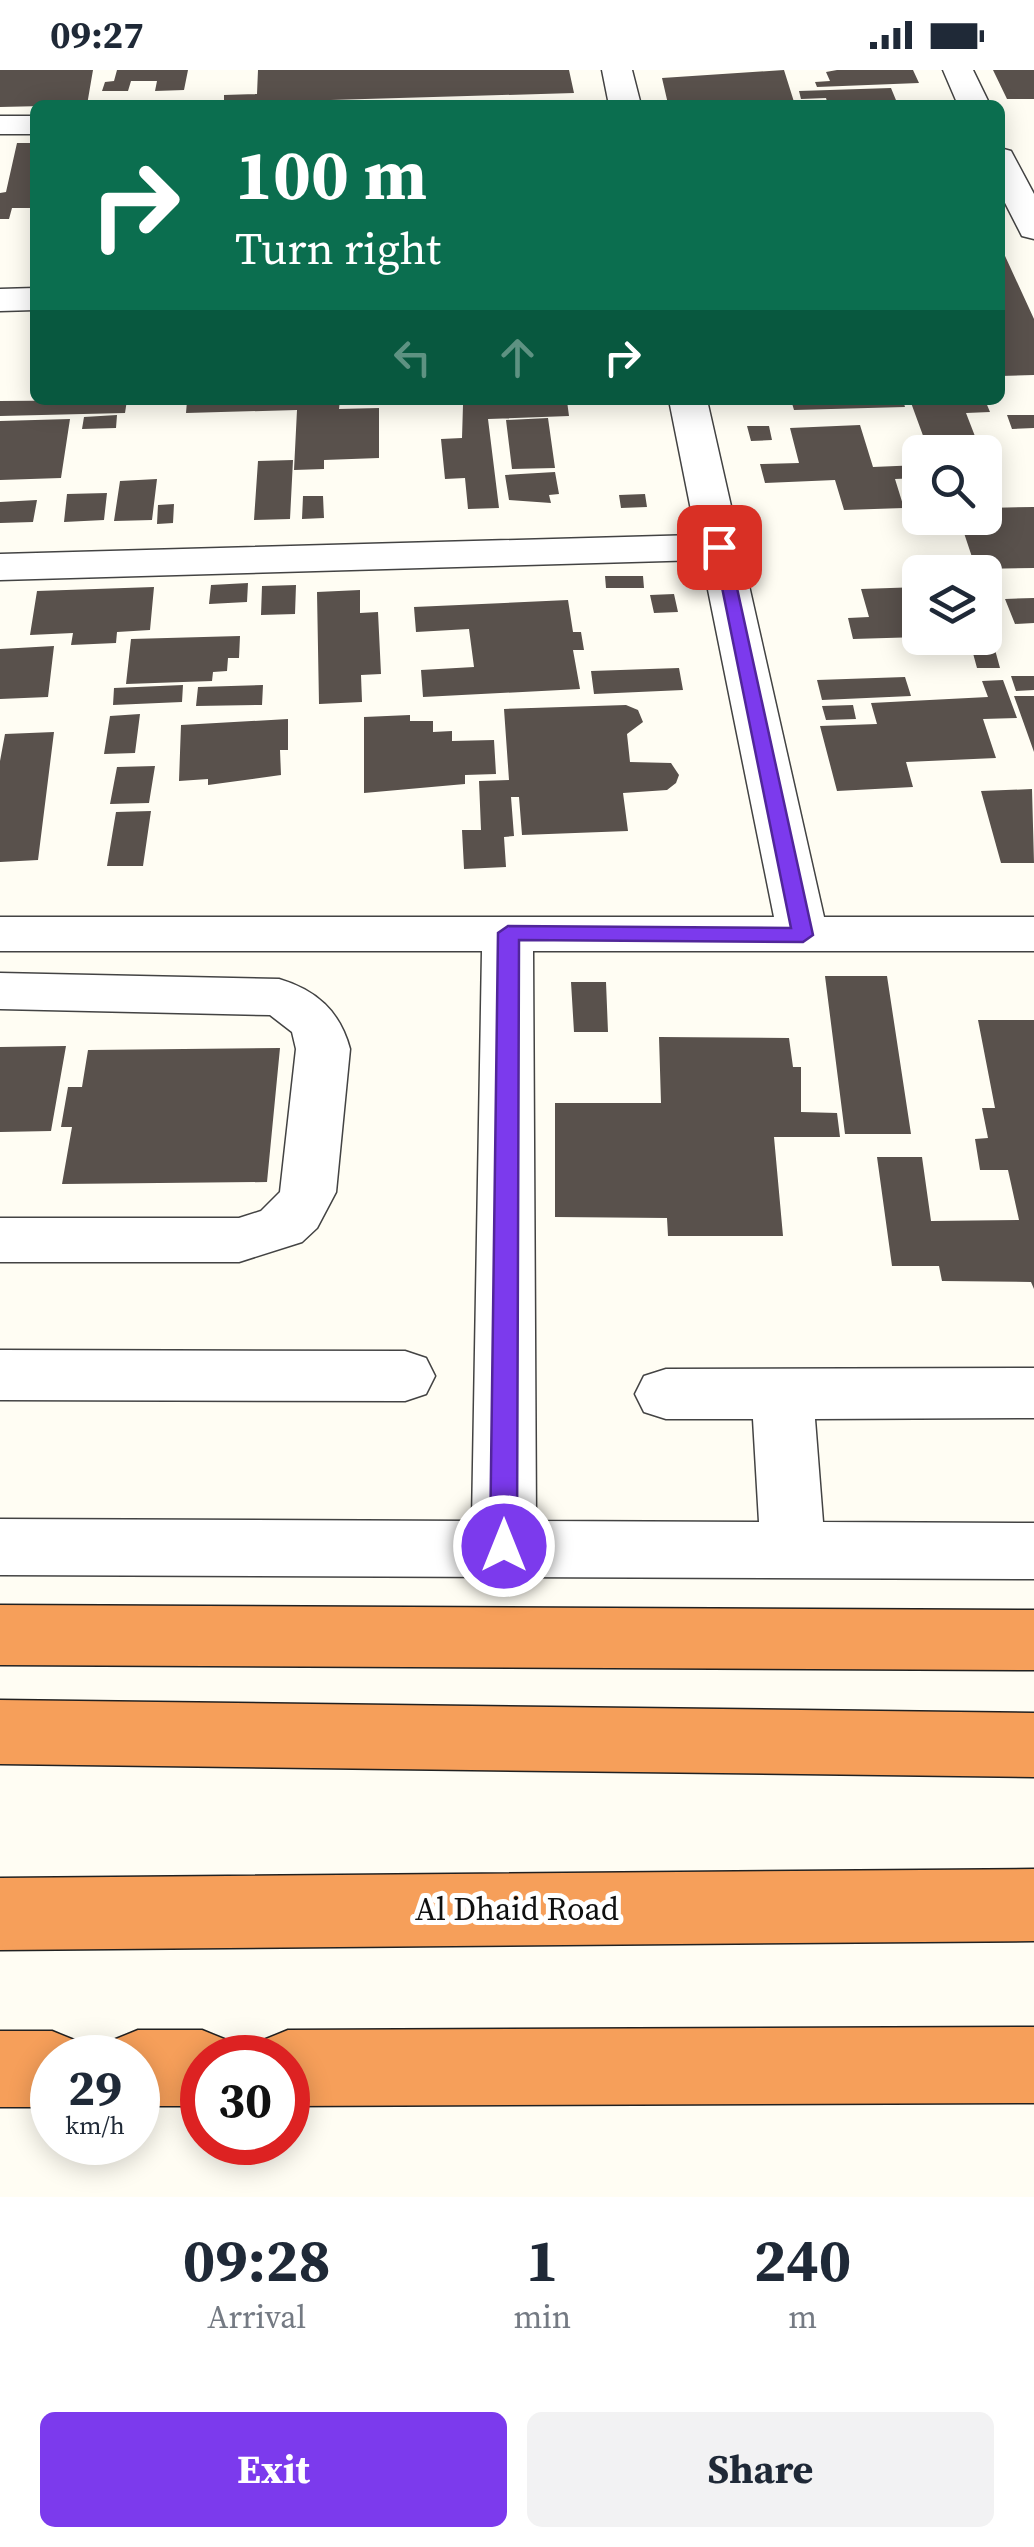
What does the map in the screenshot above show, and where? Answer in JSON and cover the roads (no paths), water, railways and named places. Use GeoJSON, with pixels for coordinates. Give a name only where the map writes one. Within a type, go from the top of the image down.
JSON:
{"type":"FeatureCollection","features":[{"type":"Feature","properties":{"kind":"highway"},"geometry":{"type":"LineString","coordinates":[[0,1635],[1034,1640]]}},
{"type":"Feature","properties":{"kind":"highway"},"geometry":{"type":"LineString","coordinates":[[0,1732],[1034,1746]]}},
{"type":"Feature","properties":{"kind":"highway","name":"Al Dhaid Road"},"geometry":{"type":"LineString","coordinates":[[0,1914],[1034,1905]]}},
{"type":"Feature","properties":{"kind":"highway"},"geometry":{"type":"LineString","coordinates":[[310,2068],[1034,2065]]}},
{"type":"Feature","properties":{"kind":"highway"},"geometry":{"type":"LineString","coordinates":[[0,2069],[30,2069]]}},
{"type":"Feature","properties":{"kind":"street"},"geometry":{"type":"LineString","coordinates":[[617,70],[623,100]]}},
{"type":"Feature","properties":{"kind":"street"},"geometry":{"type":"LineString","coordinates":[[958,70],[972,100]]}},
{"type":"Feature","properties":{"kind":"street"},"geometry":{"type":"LineString","coordinates":[[0,126],[30,125]]}},
{"type":"Feature","properties":{"kind":"street"},"geometry":{"type":"LineString","coordinates":[[1006,157],[1034,229]]}},
{"type":"Feature","properties":{"kind":"street"},"geometry":{"type":"LineString","coordinates":[[0,300],[30,299]]}},
{"type":"Feature","properties":{"kind":"street"},"geometry":{"type":"LineString","coordinates":[[689,405],[803,935]]}},
{"type":"Feature","properties":{"kind":"street"},"geometry":{"type":"LineString","coordinates":[[0,566],[719,547]]}},
{"type":"Feature","properties":{"kind":"street"},"geometry":{"type":"LineString","coordinates":[[504,1546],[508,933]]}},
{"type":"Feature","properties":{"kind":"street"},"geometry":{"type":"LineString","coordinates":[[0,934],[1034,934]]}},
{"type":"Feature","properties":{"kind":"street"},"geometry":{"type":"LineString","coordinates":[[0,991],[279,997],[303,1009],[319,1027],[323,1048],[308,1192],[301,1210],[286,1226],[264,1236],[239,1240],[0,1240]]}},
{"type":"Feature","properties":{"kind":"street"},"geometry":{"type":"LineString","coordinates":[[0,1375],[406,1376]]}},
{"type":"Feature","properties":{"kind":"street"},"geometry":{"type":"LineString","coordinates":[[782,1393],[793,1550]]}},
{"type":"Feature","properties":{"kind":"street"},"geometry":{"type":"LineString","coordinates":[[666,1394],[1034,1393]]}},
{"type":"Feature","properties":{"kind":"street"},"geometry":{"type":"LineString","coordinates":[[0,1547],[1034,1551]]}}]}
